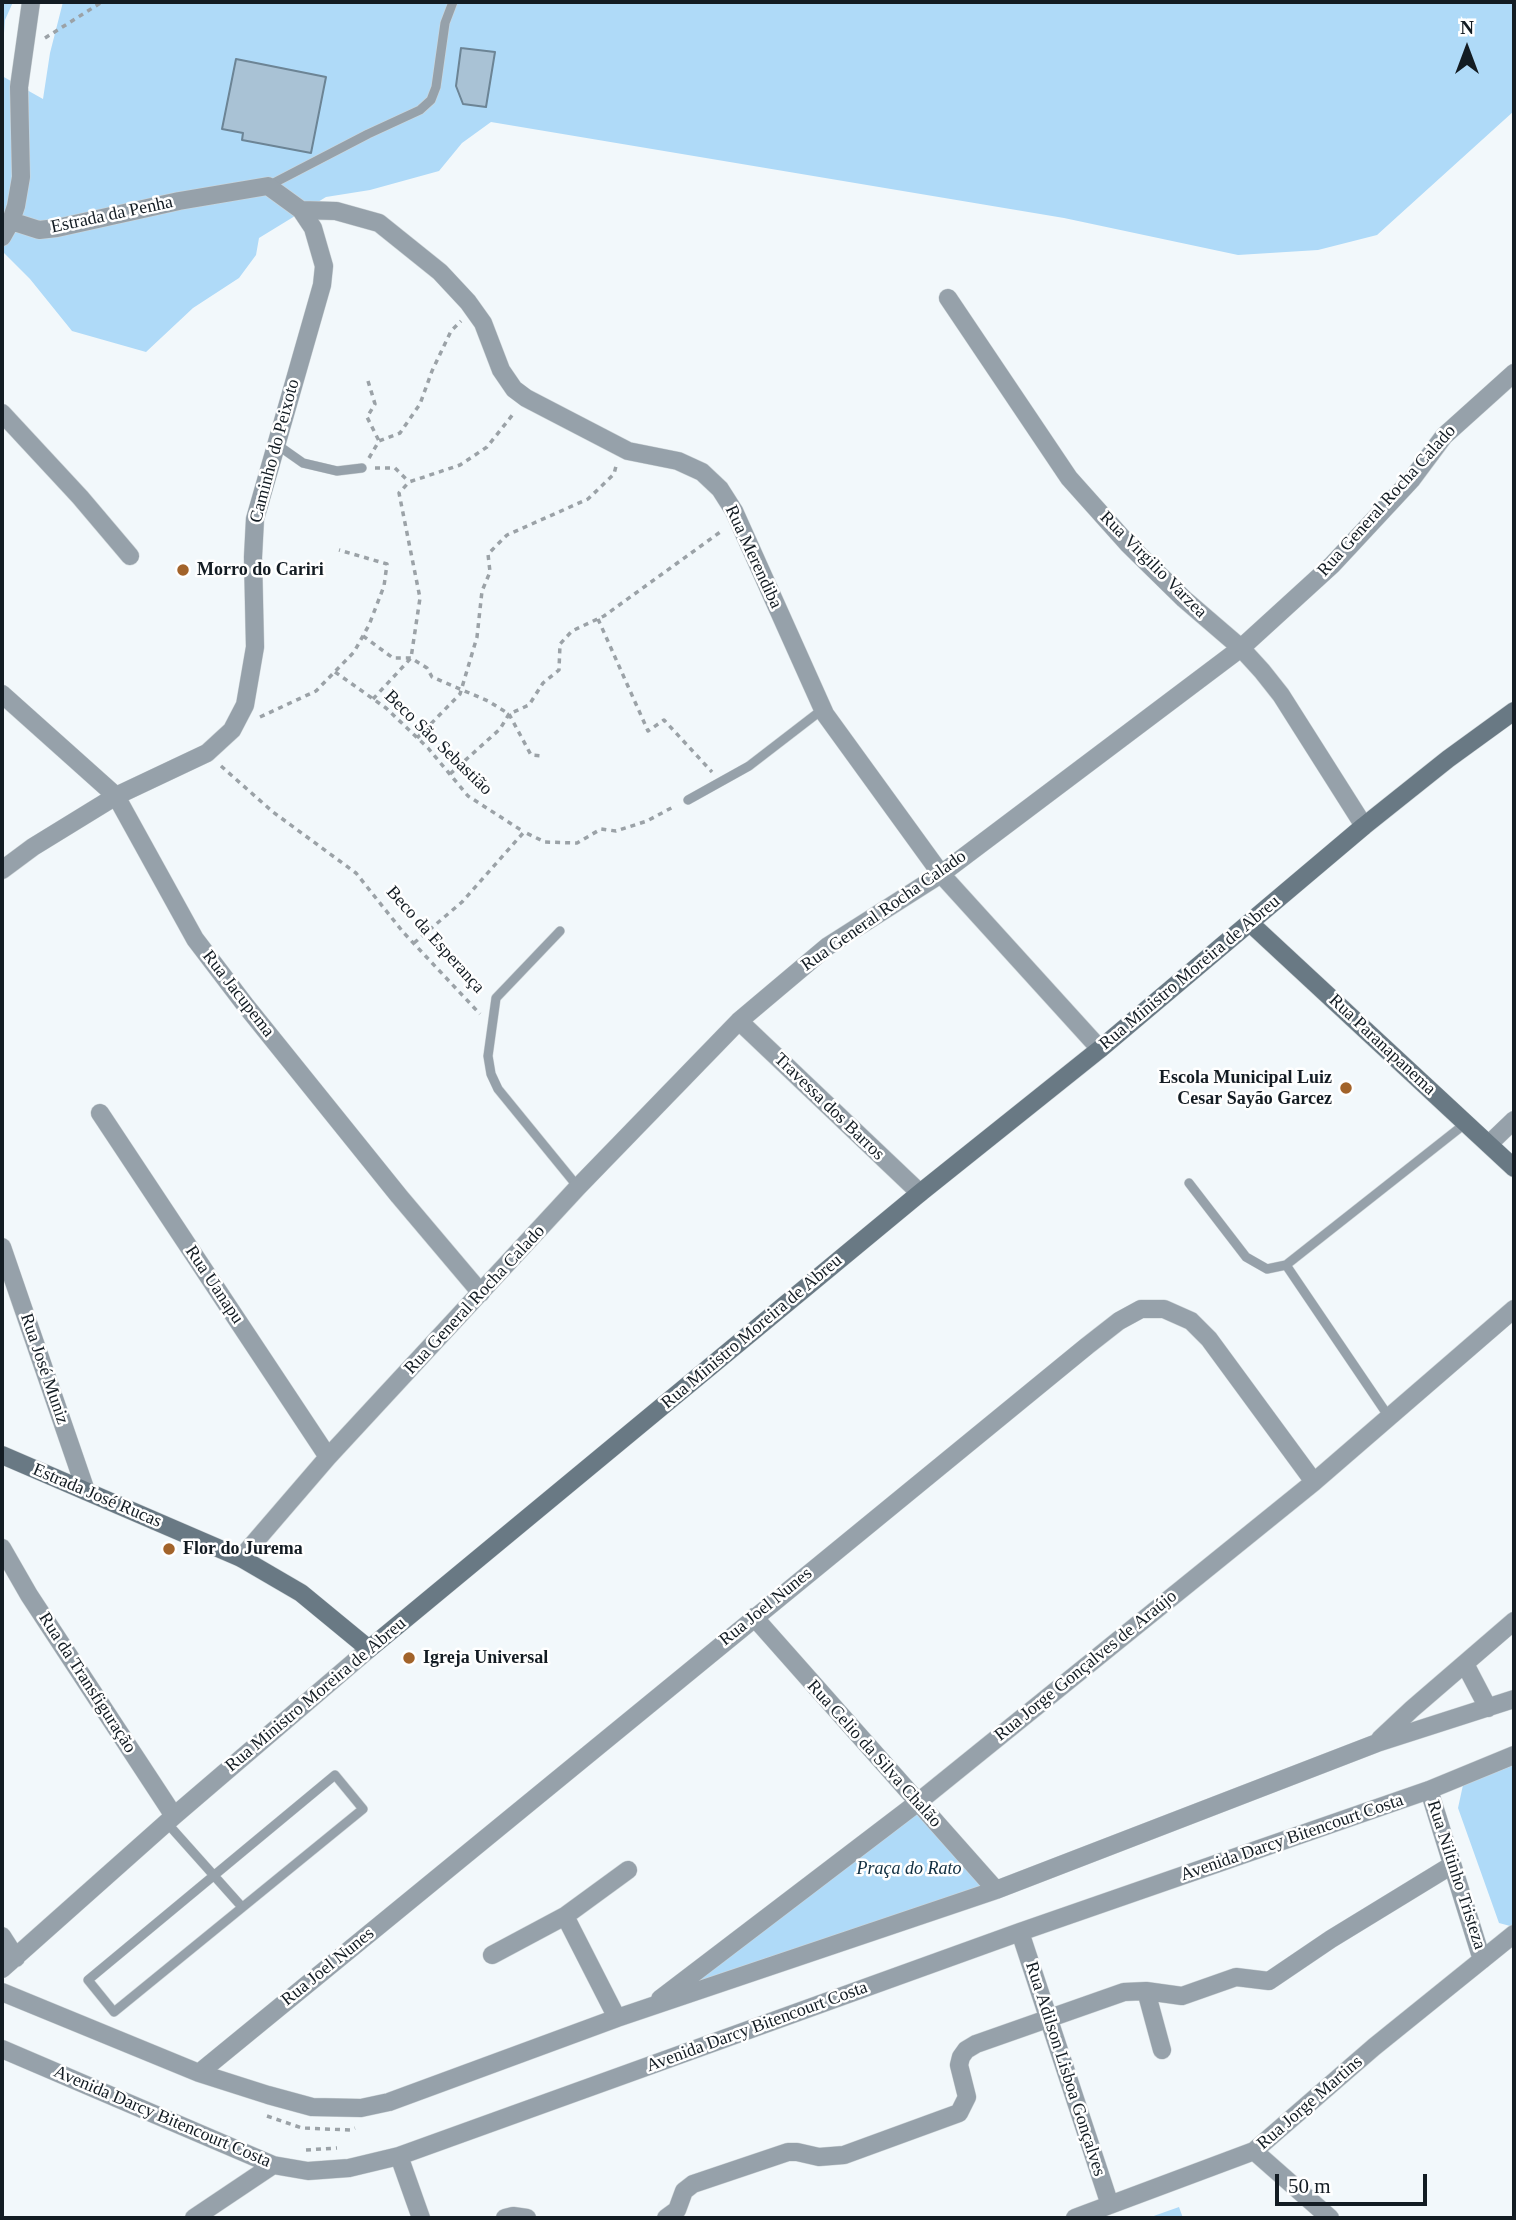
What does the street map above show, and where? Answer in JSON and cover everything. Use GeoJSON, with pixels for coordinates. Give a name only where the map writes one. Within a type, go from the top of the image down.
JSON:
{"type":"FeatureCollection","features":[{"type":"Feature","properties":{"kind":"street","name":"Estrada da Penha"},"geometry":{"type":"LineString","coordinates":[[31,2],[19,88],[21,177],[16,206],[6,229],[57,228],[179,201],[268,186]]}},
{"type":"Feature","properties":{"kind":"street","name":"Caminho do Peixoto"},"geometry":{"type":"LineString","coordinates":[[2,870],[33,847],[116,796],[207,753],[232,730],[245,705],[255,647],[255,519],[322,285],[324,266],[313,228],[301,210],[268,186]]}},
{"type":"Feature","properties":{"kind":"street","name":"Rua Merendiba"},"geometry":{"type":"LineString","coordinates":[[301,210],[337,211],[379,223],[440,272],[473,310],[483,323],[501,370],[514,389],[526,398],[628,451],[678,461],[702,472],[720,489],[738,520],[823,709],[941,874],[1100,1049]]}},
{"type":"Feature","properties":{"kind":"street","name":"Rua Virgilio Varzea"},"geometry":{"type":"LineString","coordinates":[[948,298],[1069,478],[1128,544],[1184,599],[1241,648],[1281,695],[1364,826]]}},
{"type":"Feature","properties":{"kind":"street","name":"Rua General Rocha Calado"},"geometry":{"type":"LineString","coordinates":[[241,1558],[328,1457],[578,1187],[739,1021],[828,946],[941,874],[1241,648],[1332,565],[1412,479],[1444,436],[1514,373]]}},
{"type":"Feature","properties":{"kind":"street"},"geometry":{"type":"LineString","coordinates":[[2,413],[80,496],[130,556]]}},
{"type":"Feature","properties":{"kind":"street","name":"Rua Jacupema"},"geometry":{"type":"LineString","coordinates":[[2,694],[116,796],[195,939],[399,1196],[481,1293]]}},
{"type":"Feature","properties":{"kind":"street","name":"Rua Ministro Moreira de Abreu"},"geometry":{"type":"LineString","coordinates":[[9,1963],[369,1649],[920,1193],[1100,1049],[1364,826],[1458,751],[1514,711]]}},
{"type":"Feature","properties":{"kind":"street","name":"Rua Paranapanema"},"geometry":{"type":"LineString","coordinates":[[1250,923],[1514,1168]]}},
{"type":"Feature","properties":{"kind":"street","name":"Travessa dos Barros"},"geometry":{"type":"LineString","coordinates":[[739,1021],[920,1193]]}},
{"type":"Feature","properties":{"kind":"street","name":"Rua Uanapu"},"geometry":{"type":"LineString","coordinates":[[100,1113],[328,1457]]}},
{"type":"Feature","properties":{"kind":"street"},"geometry":{"type":"LineString","coordinates":[[1489,1144],[1514,1120]]}},
{"type":"Feature","properties":{"kind":"street","name":"Rua José Muniz"},"geometry":{"type":"LineString","coordinates":[[2,1247],[86,1491]]}},
{"type":"Feature","properties":{"kind":"street","name":"Rua Joel Nunes"},"geometry":{"type":"LineString","coordinates":[[199,2073],[1087,1346],[1119,1321],[1141,1309],[1164,1309],[1191,1321],[1209,1339],[1314,1482]]}},
{"type":"Feature","properties":{"kind":"street","name":"Rua Jorge Gonçalves de Araújo"},"geometry":{"type":"LineString","coordinates":[[646,2009],[918,1803],[1314,1482],[1514,1309]]}},
{"type":"Feature","properties":{"kind":"street","name":"Estrada José Rucas"},"geometry":{"type":"LineString","coordinates":[[2,1455],[241,1558],[301,1593],[369,1649]]}},
{"type":"Feature","properties":{"kind":"street","name":"Rua da Transfiguração"},"geometry":{"type":"LineString","coordinates":[[2,1548],[171,1819]]}},
{"type":"Feature","properties":{"kind":"street","name":"Rua Celio da Silva Chalão"},"geometry":{"type":"LineString","coordinates":[[754,1617],[996,1890]]}},
{"type":"Feature","properties":{"kind":"street"},"geometry":{"type":"LineString","coordinates":[[1377,1743],[1412,1709],[1514,1622]]}},
{"type":"Feature","properties":{"kind":"street"},"geometry":{"type":"LineString","coordinates":[[1465,1664],[1488,1708]]}},
{"type":"Feature","properties":{"kind":"street"},"geometry":{"type":"LineString","coordinates":[[2,1992],[199,2073],[312,2107],[361,2108],[388,2102],[617,2018],[996,1890],[1377,1743],[1514,1699]]}},
{"type":"Feature","properties":{"kind":"street","name":"Avenida Darcy Bitencourt Costa"},"geometry":{"type":"LineString","coordinates":[[2,2049],[273,2165],[308,2171],[349,2168],[400,2156],[1020,1932],[1429,1790],[1514,1755]]}},
{"type":"Feature","properties":{"kind":"street","name":"Rua Niltinho Tristeza"},"geometry":{"type":"LineString","coordinates":[[1429,1790],[1482,1960]]}},
{"type":"Feature","properties":{"kind":"street"},"geometry":{"type":"LineString","coordinates":[[666,2218],[677,2210],[684,2191],[693,2184],[788,2152],[819,2157],[844,2155],[960,2113],[967,2096],[959,2065],[966,2050],[976,2044],[1124,1992],[1146,1991],[1182,1996],[1237,1978],[1269,1981],[1389,1902],[1452,1865]]}},
{"type":"Feature","properties":{"kind":"street"},"geometry":{"type":"LineString","coordinates":[[492,1955],[565,1916],[628,1870]]}},
{"type":"Feature","properties":{"kind":"street"},"geometry":{"type":"LineString","coordinates":[[565,1916],[617,2018]]}},
{"type":"Feature","properties":{"kind":"street","name":"Rua Adilson Lisboa Gonçalves"},"geometry":{"type":"LineString","coordinates":[[1020,1932],[1110,2205]]}},
{"type":"Feature","properties":{"kind":"street","name":"Rua Jorge Martins"},"geometry":{"type":"LineString","coordinates":[[1075,2218],[1254,2151],[1374,2048],[1514,1934]]}},
{"type":"Feature","properties":{"kind":"street"},"geometry":{"type":"LineString","coordinates":[[2,1936],[9,1963]]}},
{"type":"Feature","properties":{"kind":"street"},"geometry":{"type":"LineString","coordinates":[[1146,1991],[1162,2050]]}},
{"type":"Feature","properties":{"kind":"street"},"geometry":{"type":"LineString","coordinates":[[1254,2151],[1328,2218]]}},
{"type":"Feature","properties":{"kind":"street"},"geometry":{"type":"LineString","coordinates":[[400,2156],[421,2218]]}},
{"type":"Feature","properties":{"kind":"street"},"geometry":{"type":"LineString","coordinates":[[194,2218],[273,2165]]}},
{"type":"Feature","properties":{"kind":"street"},"geometry":{"type":"LineString","coordinates":[[505,2218],[527,2218]]}},
{"type":"Feature","properties":{"kind":"lane"},"geometry":{"type":"LineString","coordinates":[[268,186],[420,110],[431,100],[436,88],[445,23],[453,2]]}},
{"type":"Feature","properties":{"kind":"lane"},"geometry":{"type":"LineString","coordinates":[[276,444],[303,463],[337,471],[362,468]]}},
{"type":"Feature","properties":{"kind":"lane"},"geometry":{"type":"LineString","coordinates":[[688,800],[748,766],[823,709]]}},
{"type":"Feature","properties":{"kind":"lane"},"geometry":{"type":"LineString","coordinates":[[560,931],[496,998],[488,1056],[491,1074],[498,1089],[578,1187]]}},
{"type":"Feature","properties":{"kind":"lane"},"geometry":{"type":"LineString","coordinates":[[1189,1183],[1246,1257],[1267,1269],[1286,1265],[1466,1124]]}},
{"type":"Feature","properties":{"kind":"lane"},"geometry":{"type":"LineString","coordinates":[[1286,1265],[1389,1417]]}},
{"type":"Feature","properties":{"kind":"lane"},"geometry":{"type":"LineString","coordinates":[[335,1775],[363,1809],[243,1907],[114,2012],[88,1980],[335,1775]]}},
{"type":"Feature","properties":{"kind":"lane"},"geometry":{"type":"LineString","coordinates":[[171,1819],[214,1875],[243,1907]]}},
{"type":"Feature","properties":{"kind":"path"},"geometry":{"type":"LineString","coordinates":[[23,52],[102,2]]}},
{"type":"Feature","properties":{"kind":"path"},"geometry":{"type":"LineString","coordinates":[[362,468],[379,442],[400,433],[421,404],[432,371],[451,331],[473,310]]}},
{"type":"Feature","properties":{"kind":"path"},"geometry":{"type":"LineString","coordinates":[[368,381],[375,404],[367,417],[379,442]]}},
{"type":"Feature","properties":{"kind":"path"},"geometry":{"type":"LineString","coordinates":[[373,699],[411,657],[421,598],[398,492],[409,482],[460,466],[487,447],[526,398]]}},
{"type":"Feature","properties":{"kind":"path"},"geometry":{"type":"LineString","coordinates":[[417,738],[461,690],[477,637],[482,591],[490,572],[488,554],[507,535],[588,499],[614,474],[620,447]]}},
{"type":"Feature","properties":{"kind":"path"},"geometry":{"type":"LineString","coordinates":[[362,468],[395,468],[409,482]]}},
{"type":"Feature","properties":{"kind":"path"},"geometry":{"type":"LineString","coordinates":[[450,774],[500,729],[509,714],[529,705],[543,682],[559,670],[560,644],[572,631],[598,619],[738,520]]}},
{"type":"Feature","properties":{"kind":"path"},"geometry":{"type":"LineString","coordinates":[[232,730],[316,691],[354,652],[384,586],[387,564],[339,550]]}},
{"type":"Feature","properties":{"kind":"path"},"geometry":{"type":"LineString","coordinates":[[598,619],[648,731],[664,720],[721,781]]}},
{"type":"Feature","properties":{"kind":"path"},"geometry":{"type":"LineString","coordinates":[[363,636],[393,657],[411,657],[427,668],[432,677],[488,701],[509,714],[531,755],[543,756]]}},
{"type":"Feature","properties":{"kind":"path","name":"Beco São Sebastião"},"geometry":{"type":"LineString","coordinates":[[335,672],[386,708],[417,738],[468,796],[524,832],[545,842],[577,843],[601,829],[616,831],[647,821],[688,800]]}},
{"type":"Feature","properties":{"kind":"path","name":"Beco da Esperança"},"geometry":{"type":"LineString","coordinates":[[207,753],[273,812],[356,873],[414,943],[492,1027]]}},
{"type":"Feature","properties":{"kind":"path"},"geometry":{"type":"LineString","coordinates":[[414,943],[463,902],[524,832]]}},
{"type":"Feature","properties":{"kind":"green space"},"geometry":{"type":"Polygon","coordinates":[[[2,2],[13,2],[5,20],[2,59],[2,2]]]}},
{"type":"Feature","properties":{"kind":"green space"},"geometry":{"type":"Polygon","coordinates":[[[63,2],[1514,2],[1514,111],[1377,235],[1318,250],[1238,255],[1064,218],[491,122],[462,143],[439,171],[370,190],[326,197],[259,238],[256,255],[239,278],[193,308],[146,352],[72,331],[30,279],[2,251],[2,76],[43,99],[50,53],[63,2]]]}},
{"type":"Feature","properties":{"kind":"green space"},"geometry":{"type":"Polygon","coordinates":[[[1514,1765],[1514,1927],[1499,1923],[1458,1808],[1463,1785],[1514,1765]]]}},
{"type":"Feature","properties":{"kind":"green space","name":"Praça do Rato"},"geometry":{"type":"Polygon","coordinates":[[[914,1812],[989,1887],[665,1999],[914,1812]]]}},
{"type":"Feature","properties":{"kind":"green space"},"geometry":{"type":"Polygon","coordinates":[[[1179,2207],[1183,2218],[1148,2218],[1179,2207]]]}},
{"type":"Feature","properties":{"kind":"building"},"geometry":{"type":"Polygon","coordinates":[[[461,48],[495,52],[486,107],[463,104],[456,86],[461,48]]]}},
{"type":"Feature","properties":{"kind":"building"},"geometry":{"type":"Polygon","coordinates":[[[236,59],[326,77],[311,153],[242,140],[243,133],[222,129],[236,59]]]}},
{"type":"Feature","properties":{"kind":"place","name":"Morro do Cariri"},"geometry":{"type":"Point","coordinates":[183,570]}},
{"type":"Feature","properties":{"kind":"place","name":"Escola Municipal Luiz Cesar Sayão Garcez"},"geometry":{"type":"Point","coordinates":[1346,1088]}},
{"type":"Feature","properties":{"kind":"place","name":"Flor do Jurema"},"geometry":{"type":"Point","coordinates":[169,1549]}},
{"type":"Feature","properties":{"kind":"place","name":"Igreja Universal"},"geometry":{"type":"Point","coordinates":[409,1658]}}]}
